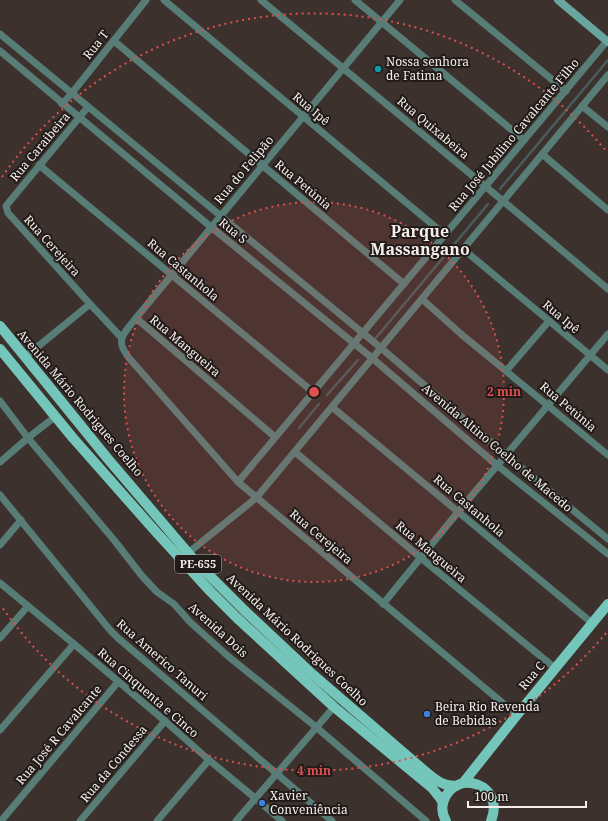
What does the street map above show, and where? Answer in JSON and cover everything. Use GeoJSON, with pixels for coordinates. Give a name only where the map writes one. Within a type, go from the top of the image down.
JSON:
{"type":"FeatureCollection","features":[{"type":"Feature","properties":{"kind":"main road","name":"Avenida Mário Rodrigues Coelho"},"geometry":{"type":"LineString","coordinates":[[0,326],[188,553],[217,584],[310,672],[434,779],[445,785],[459,785]]}},
{"type":"Feature","properties":{"kind":"main road","name":"Avenida Mário Rodrigues Coelho"},"geometry":{"type":"LineString","coordinates":[[0,349],[73,438],[150,526],[237,618],[334,707],[432,788],[443,803]]}},
{"type":"Feature","properties":{"kind":"main road","name":"Rua C"},"geometry":{"type":"LineString","coordinates":[[443,803],[445,796],[450,790],[459,785],[608,604]]}},
{"type":"Feature","properties":{"kind":"main road","name":"PE-655"},"geometry":{"type":"LineString","coordinates":[[459,785],[470,783],[477,784],[484,788],[489,793],[501,821]]}},
{"type":"Feature","properties":{"kind":"main road","name":"PE-655"},"geometry":{"type":"LineString","coordinates":[[443,803],[442,811],[446,821]]}},
{"type":"Feature","properties":{"kind":"main road"},"geometry":{"type":"LineString","coordinates":[[491,821],[494,807]]}},
{"type":"Feature","properties":{"kind":"street","name":"Rua T"},"geometry":{"type":"LineString","coordinates":[[62,104],[146,0]]}},
{"type":"Feature","properties":{"kind":"street","name":"Rua Ipê"},"geometry":{"type":"LineString","coordinates":[[164,0],[444,235]]}},
{"type":"Feature","properties":{"kind":"street","name":"Rua Quixabeira"},"geometry":{"type":"LineString","coordinates":[[261,0],[608,289]]}},
{"type":"Feature","properties":{"kind":"street"},"geometry":{"type":"LineString","coordinates":[[355,0],[524,140]]}},
{"type":"Feature","properties":{"kind":"street","name":"Rua do Felipão"},"geometry":{"type":"LineString","coordinates":[[121,337],[400,0]]}},
{"type":"Feature","properties":{"kind":"street"},"geometry":{"type":"LineString","coordinates":[[455,0],[566,91]]}},
{"type":"Feature","properties":{"kind":"street"},"geometry":{"type":"LineString","coordinates":[[558,0],[607,42]]}},
{"type":"Feature","properties":{"kind":"street","name":"Rua S"},"geometry":{"type":"LineString","coordinates":[[0,34],[381,348]]}},
{"type":"Feature","properties":{"kind":"street","name":"Rua Petúnia"},"geometry":{"type":"LineString","coordinates":[[114,41],[404,284]]}},
{"type":"Feature","properties":{"kind":"street","name":"Rua José Jubilino Cavalcante Filho"},"geometry":{"type":"LineString","coordinates":[[238,482],[607,42]]}},
{"type":"Feature","properties":{"kind":"street","name":"Rua S"},"geometry":{"type":"LineString","coordinates":[[0,51],[211,227],[372,358]]}},
{"type":"Feature","properties":{"kind":"street"},"geometry":{"type":"LineString","coordinates":[[188,553],[256,498],[608,75]]}},
{"type":"Feature","properties":{"kind":"street"},"geometry":{"type":"LineString","coordinates":[[582,106],[608,127]]}},
{"type":"Feature","properties":{"kind":"street","name":"Rua Caraibeira"},"geometry":{"type":"LineString","coordinates":[[10,201],[88,107]]}},
{"type":"Feature","properties":{"kind":"street"},"geometry":{"type":"LineString","coordinates":[[542,154],[608,210]]}},
{"type":"Feature","properties":{"kind":"street","name":"Rua Castanhola"},"geometry":{"type":"LineString","coordinates":[[39,165],[313,392]]}},
{"type":"Feature","properties":{"kind":"street","name":"Rua Cerejeira"},"geometry":{"type":"LineString","coordinates":[[10,201],[6,206],[8,213],[90,304]]}},
{"type":"Feature","properties":{"kind":"street","name":"Rua Ipê"},"geometry":{"type":"LineString","coordinates":[[463,249],[608,370]]}},
{"type":"Feature","properties":{"kind":"street","name":"Rua Petúnia"},"geometry":{"type":"LineString","coordinates":[[422,299],[461,334],[608,455]]}},
{"type":"Feature","properties":{"kind":"street"},"geometry":{"type":"LineString","coordinates":[[26,357],[90,304],[121,337]]}},
{"type":"Feature","properties":{"kind":"street","name":"Rua Mangueira"},"geometry":{"type":"LineString","coordinates":[[136,318],[275,437]]}},
{"type":"Feature","properties":{"kind":"street"},"geometry":{"type":"LineString","coordinates":[[506,371],[549,321]]}},
{"type":"Feature","properties":{"kind":"street"},"geometry":{"type":"LineString","coordinates":[[384,604],[458,512],[608,334]]}},
{"type":"Feature","properties":{"kind":"street","name":"Rua Cerejeira"},"geometry":{"type":"LineString","coordinates":[[121,337],[121,346],[128,358],[238,482],[517,715]]}},
{"type":"Feature","properties":{"kind":"street","name":"Avenida Altino Coelho de Macedo"},"geometry":{"type":"LineString","coordinates":[[381,348],[506,455],[608,539]]}},
{"type":"Feature","properties":{"kind":"street","name":"Avenida Altino Coelho de Macedo"},"geometry":{"type":"LineString","coordinates":[[372,358],[498,466],[608,554]]}},
{"type":"Feature","properties":{"kind":"street","name":"Avenida Dois"},"geometry":{"type":"LineString","coordinates":[[0,401],[28,438],[114,540],[142,576],[157,592],[174,604],[190,622],[229,657],[316,727],[426,821]]}},
{"type":"Feature","properties":{"kind":"street","name":"Rua Castanhola"},"geometry":{"type":"LineString","coordinates":[[332,407],[592,623]]}},
{"type":"Feature","properties":{"kind":"street"},"geometry":{"type":"LineString","coordinates":[[0,462],[56,416]]}},
{"type":"Feature","properties":{"kind":"street","name":"Rua Mangueira"},"geometry":{"type":"LineString","coordinates":[[295,452],[555,668]]}},
{"type":"Feature","properties":{"kind":"street","name":"Rua Americo Tanuri"},"geometry":{"type":"LineString","coordinates":[[0,495],[118,638],[332,821]]}},
{"type":"Feature","properties":{"kind":"street"},"geometry":{"type":"LineString","coordinates":[[0,544],[22,520]]}},
{"type":"Feature","properties":{"kind":"street","name":"Rua Cinquenta e Cinco"},"geometry":{"type":"LineString","coordinates":[[0,583],[282,821]]}},
{"type":"Feature","properties":{"kind":"street"},"geometry":{"type":"LineString","coordinates":[[0,638],[28,606]]}},
{"type":"Feature","properties":{"kind":"street"},"geometry":{"type":"LineString","coordinates":[[0,730],[74,644]]}},
{"type":"Feature","properties":{"kind":"street","name":"Rua José R Cavalcante"},"geometry":{"type":"LineString","coordinates":[[1,821],[118,682]]}},
{"type":"Feature","properties":{"kind":"street"},"geometry":{"type":"LineString","coordinates":[[236,821],[334,707]]}},
{"type":"Feature","properties":{"kind":"street","name":"Rua da Condessa"},"geometry":{"type":"LineString","coordinates":[[80,821],[165,721]]}},
{"type":"Feature","properties":{"kind":"street"},"geometry":{"type":"LineString","coordinates":[[157,821],[209,760]]}},
{"type":"Feature","properties":{"kind":"waterway"},"geometry":{"type":"LineString","coordinates":[[500,189],[608,60]]}},
{"type":"Feature","properties":{"kind":"waterway"},"geometry":{"type":"LineString","coordinates":[[375,339],[488,204]]}},
{"type":"Feature","properties":{"kind":"waterway"},"geometry":{"type":"LineString","coordinates":[[327,395],[358,360]]}},
{"type":"Feature","properties":{"kind":"waterway"},"geometry":{"type":"LineString","coordinates":[[299,428],[319,404]]}},
{"type":"Feature","properties":{"kind":"place","name":"Nossa senhora de Fatima"},"geometry":{"type":"Point","coordinates":[378,69]}},
{"type":"Feature","properties":{"kind":"place","name":"Beira Rio Revenda de Bebidas"},"geometry":{"type":"Point","coordinates":[427,714]}},
{"type":"Feature","properties":{"kind":"place","name":"Xavier Conveniência"},"geometry":{"type":"Point","coordinates":[262,803]}},
{"type":"Feature","properties":{"kind":"district","name":"Parque Massangano"},"geometry":{"type":"Point","coordinates":[420,240]}}]}
